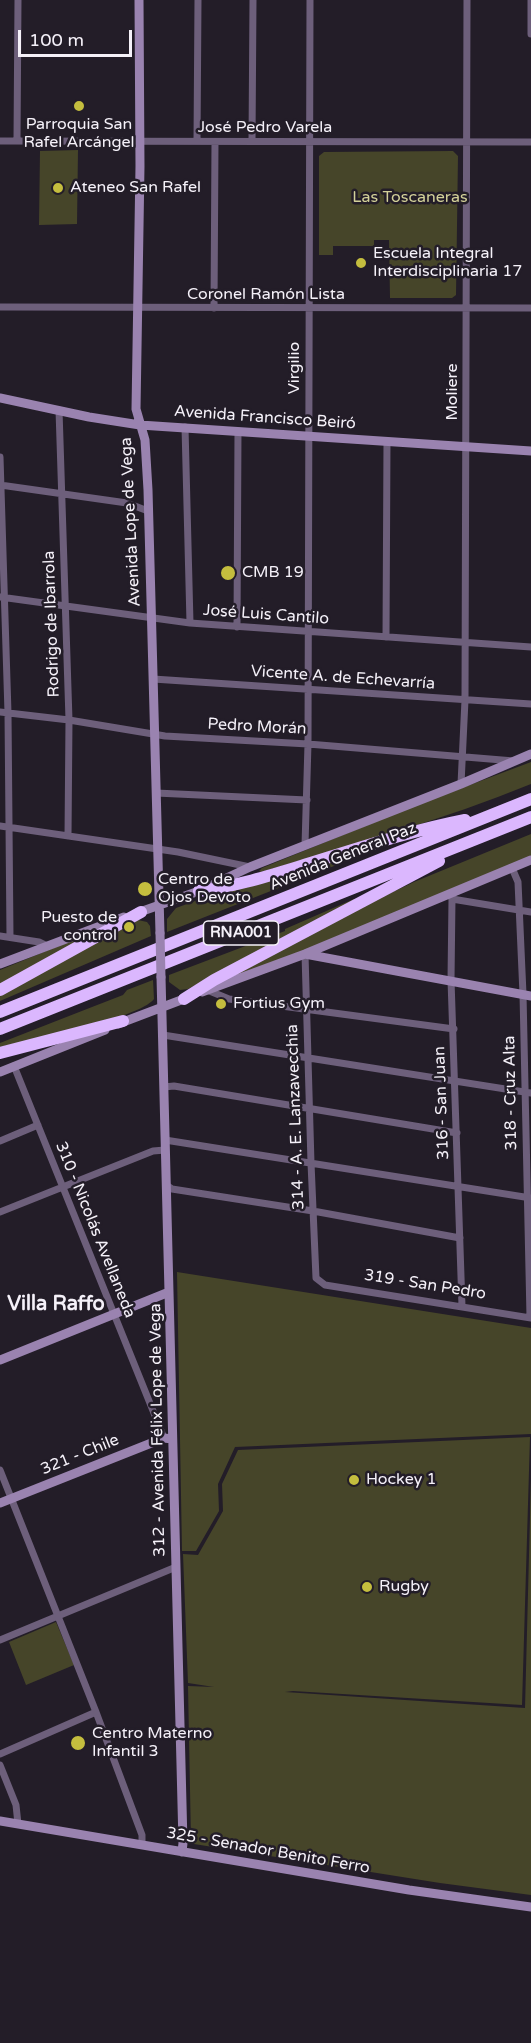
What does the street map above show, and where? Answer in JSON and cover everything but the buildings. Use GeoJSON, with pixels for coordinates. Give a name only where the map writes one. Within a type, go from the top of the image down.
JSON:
{"type":"FeatureCollection","features":[{"type":"Feature","properties":{"kind":"highway","name":"Avenida General Paz"},"geometry":{"type":"LineString","coordinates":[[0,1012],[531,799]]}},
{"type":"Feature","properties":{"kind":"highway"},"geometry":{"type":"LineString","coordinates":[[198,891],[218,889],[426,828],[498,812]]}},
{"type":"Feature","properties":{"kind":"highway","name":"Avenida General Paz"},"geometry":{"type":"LineString","coordinates":[[0,1029],[531,817]]}},
{"type":"Feature","properties":{"kind":"highway"},"geometry":{"type":"LineString","coordinates":[[184,999],[214,980],[481,837]]}},
{"type":"Feature","properties":{"kind":"highway"},"geometry":{"type":"LineString","coordinates":[[0,990],[141,912]]}},
{"type":"Feature","properties":{"kind":"highway"},"geometry":{"type":"LineString","coordinates":[[0,1053],[123,1021]]}},
{"type":"Feature","properties":{"kind":"street"},"geometry":{"type":"LineString","coordinates":[[17,140],[18,0]]}},
{"type":"Feature","properties":{"kind":"street","name":"Avenida Lope de Vega"},"geometry":{"type":"LineString","coordinates":[[139,0],[140,142],[136,409],[145,440],[162,1007]]}},
{"type":"Feature","properties":{"kind":"street"},"geometry":{"type":"LineString","coordinates":[[197,141],[198,0]]}},
{"type":"Feature","properties":{"kind":"street"},"geometry":{"type":"LineString","coordinates":[[252,141],[253,0]]}},
{"type":"Feature","properties":{"kind":"street","name":"Virgilio"},"geometry":{"type":"LineString","coordinates":[[305,845],[308,744],[310,0]]}},
{"type":"Feature","properties":{"kind":"street","name":"Moliere"},"geometry":{"type":"LineString","coordinates":[[461,784],[465,700],[467,0]]}},
{"type":"Feature","properties":{"kind":"street"},"geometry":{"type":"LineString","coordinates":[[531,0],[531,34]]}},
{"type":"Feature","properties":{"kind":"street","name":"José Pedro Varela"},"geometry":{"type":"LineString","coordinates":[[0,141],[531,142]]}},
{"type":"Feature","properties":{"kind":"street"},"geometry":{"type":"LineString","coordinates":[[214,308],[215,142]]}},
{"type":"Feature","properties":{"kind":"street","name":"Coronel Ramón Lista"},"geometry":{"type":"LineString","coordinates":[[0,307],[531,308]]}},
{"type":"Feature","properties":{"kind":"street","name":"Avenida Francisco Beiró"},"geometry":{"type":"LineString","coordinates":[[0,398],[140,424],[531,451]]}},
{"type":"Feature","properties":{"kind":"street","name":"Rodrigo de Ibarrola"},"geometry":{"type":"LineString","coordinates":[[59,410],[69,720],[68,836]]}},
{"type":"Feature","properties":{"kind":"street"},"geometry":{"type":"LineString","coordinates":[[185,427],[190,624]]}},
{"type":"Feature","properties":{"kind":"street"},"geometry":{"type":"LineString","coordinates":[[237,627],[238,431]]}},
{"type":"Feature","properties":{"kind":"street"},"geometry":{"type":"LineString","coordinates":[[386,637],[387,441]]}},
{"type":"Feature","properties":{"kind":"street"},"geometry":{"type":"LineString","coordinates":[[0,457],[4,827],[10,937]]}},
{"type":"Feature","properties":{"kind":"street"},"geometry":{"type":"LineString","coordinates":[[0,485],[127,503],[148,511]]}},
{"type":"Feature","properties":{"kind":"street","name":"José Luis Cantilo"},"geometry":{"type":"LineString","coordinates":[[2,597],[190,624],[531,647]]}},
{"type":"Feature","properties":{"kind":"street","name":"Vicente A. de Echevarría"},"geometry":{"type":"LineString","coordinates":[[153,679],[531,704]]}},
{"type":"Feature","properties":{"kind":"street","name":"Pedro Morán"},"geometry":{"type":"LineString","coordinates":[[4,713],[69,720],[153,734],[514,761]]}},
{"type":"Feature","properties":{"kind":"street","name":"Avenida General Paz"},"geometry":{"type":"LineString","coordinates":[[0,964],[198,891],[250,867],[531,754]]}},
{"type":"Feature","properties":{"kind":"street"},"geometry":{"type":"LineString","coordinates":[[156,793],[307,800]]}},
{"type":"Feature","properties":{"kind":"street"},"geometry":{"type":"LineString","coordinates":[[4,827],[156,848],[250,867]]}},
{"type":"Feature","properties":{"kind":"street"},"geometry":{"type":"LineString","coordinates":[[0,1072],[104,1031],[123,1021],[305,954],[450,896],[531,860]]}},
{"type":"Feature","properties":{"kind":"street","name":"318 - Cruz Alta"},"geometry":{"type":"LineString","coordinates":[[512,868],[518,882],[527,995],[530,1318]]}},
{"type":"Feature","properties":{"kind":"street"},"geometry":{"type":"LineString","coordinates":[[450,896],[531,912]]}},
{"type":"Feature","properties":{"kind":"street","name":"316 - San Juan"},"geometry":{"type":"LineString","coordinates":[[450,896],[462,1306]]}},
{"type":"Feature","properties":{"kind":"street"},"geometry":{"type":"LineString","coordinates":[[0,936],[39,942],[47,946]]}},
{"type":"Feature","properties":{"kind":"street"},"geometry":{"type":"LineString","coordinates":[[305,954],[527,995]]}},
{"type":"Feature","properties":{"kind":"street","name":"314 - A. E. Lanzavecchia"},"geometry":{"type":"LineString","coordinates":[[305,954],[310,1163],[316,1278]]}},
{"type":"Feature","properties":{"kind":"street"},"geometry":{"type":"LineString","coordinates":[[207,990],[229,999],[454,1029]]}},
{"type":"Feature","properties":{"kind":"street","name":"312 - Avenida Félix Lope de Vega"},"geometry":{"type":"LineString","coordinates":[[162,1007],[170,1292],[168,1438],[176,1567],[182,1852]]}},
{"type":"Feature","properties":{"kind":"street"},"geometry":{"type":"LineString","coordinates":[[163,1035],[528,1093]]}},
{"type":"Feature","properties":{"kind":"street","name":"310 - Nicolás Avellaneda"},"geometry":{"type":"LineString","coordinates":[[14,1066],[62,1187],[168,1438]]}},
{"type":"Feature","properties":{"kind":"street"},"geometry":{"type":"LineString","coordinates":[[164,1087],[174,1086],[457,1133]]}},
{"type":"Feature","properties":{"kind":"street"},"geometry":{"type":"LineString","coordinates":[[0,1141],[38,1125]]}},
{"type":"Feature","properties":{"kind":"street"},"geometry":{"type":"LineString","coordinates":[[0,1212],[165,1145],[310,1163],[529,1197]]}},
{"type":"Feature","properties":{"kind":"street"},"geometry":{"type":"LineString","coordinates":[[166,1185],[172,1189],[313,1211],[460,1238]]}},
{"type":"Feature","properties":{"kind":"street","name":"319 - San Pedro"},"geometry":{"type":"LineString","coordinates":[[316,1278],[325,1285],[530,1318]]}},
{"type":"Feature","properties":{"kind":"street"},"geometry":{"type":"LineString","coordinates":[[0,1360],[170,1292]]}},
{"type":"Feature","properties":{"kind":"street","name":"321 - Chile"},"geometry":{"type":"LineString","coordinates":[[0,1503],[168,1438]]}},
{"type":"Feature","properties":{"kind":"street"},"geometry":{"type":"LineString","coordinates":[[0,1470],[96,1712],[142,1835],[142,1845]]}},
{"type":"Feature","properties":{"kind":"street"},"geometry":{"type":"LineString","coordinates":[[0,1640],[176,1567]]}},
{"type":"Feature","properties":{"kind":"street"},"geometry":{"type":"LineString","coordinates":[[0,1754],[96,1712]]}},
{"type":"Feature","properties":{"kind":"street"},"geometry":{"type":"LineString","coordinates":[[0,1765],[16,1805],[18,1824]]}},
{"type":"Feature","properties":{"kind":"street","name":"325 - Senador Benito Ferro"},"geometry":{"type":"LineString","coordinates":[[0,1821],[409,1890],[531,1907]]}},
{"type":"Feature","properties":{"kind":"green space","name":"Ateneo San Rafel"},"geometry":{"type":"Polygon","coordinates":[[[78,150],[77,224],[39,225],[40,151],[78,150]]]}},
{"type":"Feature","properties":{"kind":"green space","name":"Las Toscaneras"},"geometry":{"type":"Polygon","coordinates":[[[453,151],[458,156],[456,295],[452,298],[390,298],[389,240],[374,240],[374,246],[333,246],[333,255],[319,255],[319,156],[324,152],[453,151]]]}},
{"type":"Feature","properties":{"kind":"green space"},"geometry":{"type":"Polygon","coordinates":[[[531,762],[531,784],[397,831],[259,871],[414,806],[531,762]]]}},
{"type":"Feature","properties":{"kind":"green space"},"geometry":{"type":"Polygon","coordinates":[[[531,834],[531,858],[303,954],[232,978],[243,968],[329,922],[414,882],[531,834]]]}},
{"type":"Feature","properties":{"kind":"green space"},"geometry":{"type":"Polygon","coordinates":[[[371,849],[372,851],[167,932],[167,919],[176,908],[214,894],[371,849]]]}},
{"type":"Feature","properties":{"kind":"green space"},"geometry":{"type":"Polygon","coordinates":[[[354,899],[188,989],[180,990],[169,982],[169,975],[285,931],[285,929],[354,899]]]}},
{"type":"Feature","properties":{"kind":"green space"},"geometry":{"type":"Polygon","coordinates":[[[138,920],[147,922],[151,936],[0,1001],[0,994],[138,920]]]}},
{"type":"Feature","properties":{"kind":"green space"},"geometry":{"type":"Polygon","coordinates":[[[78,938],[80,941],[0,985],[0,970],[78,938]]]}},
{"type":"Feature","properties":{"kind":"green space"},"geometry":{"type":"Polygon","coordinates":[[[153,980],[154,999],[144,1007],[82,1028],[0,1047],[0,1043],[123,995],[127,990],[153,980]]]}},
{"type":"Feature","properties":{"kind":"green space"},"geometry":{"type":"Polygon","coordinates":[[[177,1272],[531,1328],[531,1434],[235,1447],[218,1484],[219,1511],[196,1551],[182,1551],[177,1272]]]}},
{"type":"Feature","properties":{"kind":"green space"},"geometry":{"type":"Polygon","coordinates":[[[530,1437],[522,1705],[285,1692],[525,1708],[531,1478],[531,1895],[194,1844],[191,1841],[188,1686],[214,1687],[188,1683],[183,1554],[198,1555],[223,1511],[222,1484],[238,1450],[530,1437]]]}},
{"type":"Feature","properties":{"kind":"green space"},"geometry":{"type":"Polygon","coordinates":[[[56,1622],[74,1665],[26,1685],[9,1642],[56,1622]]]}},
{"type":"Feature","properties":{"kind":"place","name":"Parroquia San Rafel Arcángel"},"geometry":{"type":"Point","coordinates":[79,106]}},
{"type":"Feature","properties":{"kind":"place","name":"Ateneo San Rafel"},"geometry":{"type":"Point","coordinates":[58,188]}},
{"type":"Feature","properties":{"kind":"place","name":"Escuela Integral Interdisciplinaria 17"},"geometry":{"type":"Point","coordinates":[361,263]}},
{"type":"Feature","properties":{"kind":"place","name":"CMB 19"},"geometry":{"type":"Point","coordinates":[228,573]}},
{"type":"Feature","properties":{"kind":"place","name":"Centro de Ojos Devoto"},"geometry":{"type":"Point","coordinates":[145,889]}},
{"type":"Feature","properties":{"kind":"place","name":"Puesto de control"},"geometry":{"type":"Point","coordinates":[129,927]}},
{"type":"Feature","properties":{"kind":"place","name":"Fortius Gym"},"geometry":{"type":"Point","coordinates":[221,1004]}},
{"type":"Feature","properties":{"kind":"place","name":"Hockey 1"},"geometry":{"type":"Point","coordinates":[354,1480]}},
{"type":"Feature","properties":{"kind":"place","name":"Rugby"},"geometry":{"type":"Point","coordinates":[367,1587]}},
{"type":"Feature","properties":{"kind":"place","name":"Centro Materno Infantil 3"},"geometry":{"type":"Point","coordinates":[78,1743]}},
{"type":"Feature","properties":{"kind":"district","name":"Villa Raffo"},"geometry":{"type":"Point","coordinates":[56,1305]}}]}
